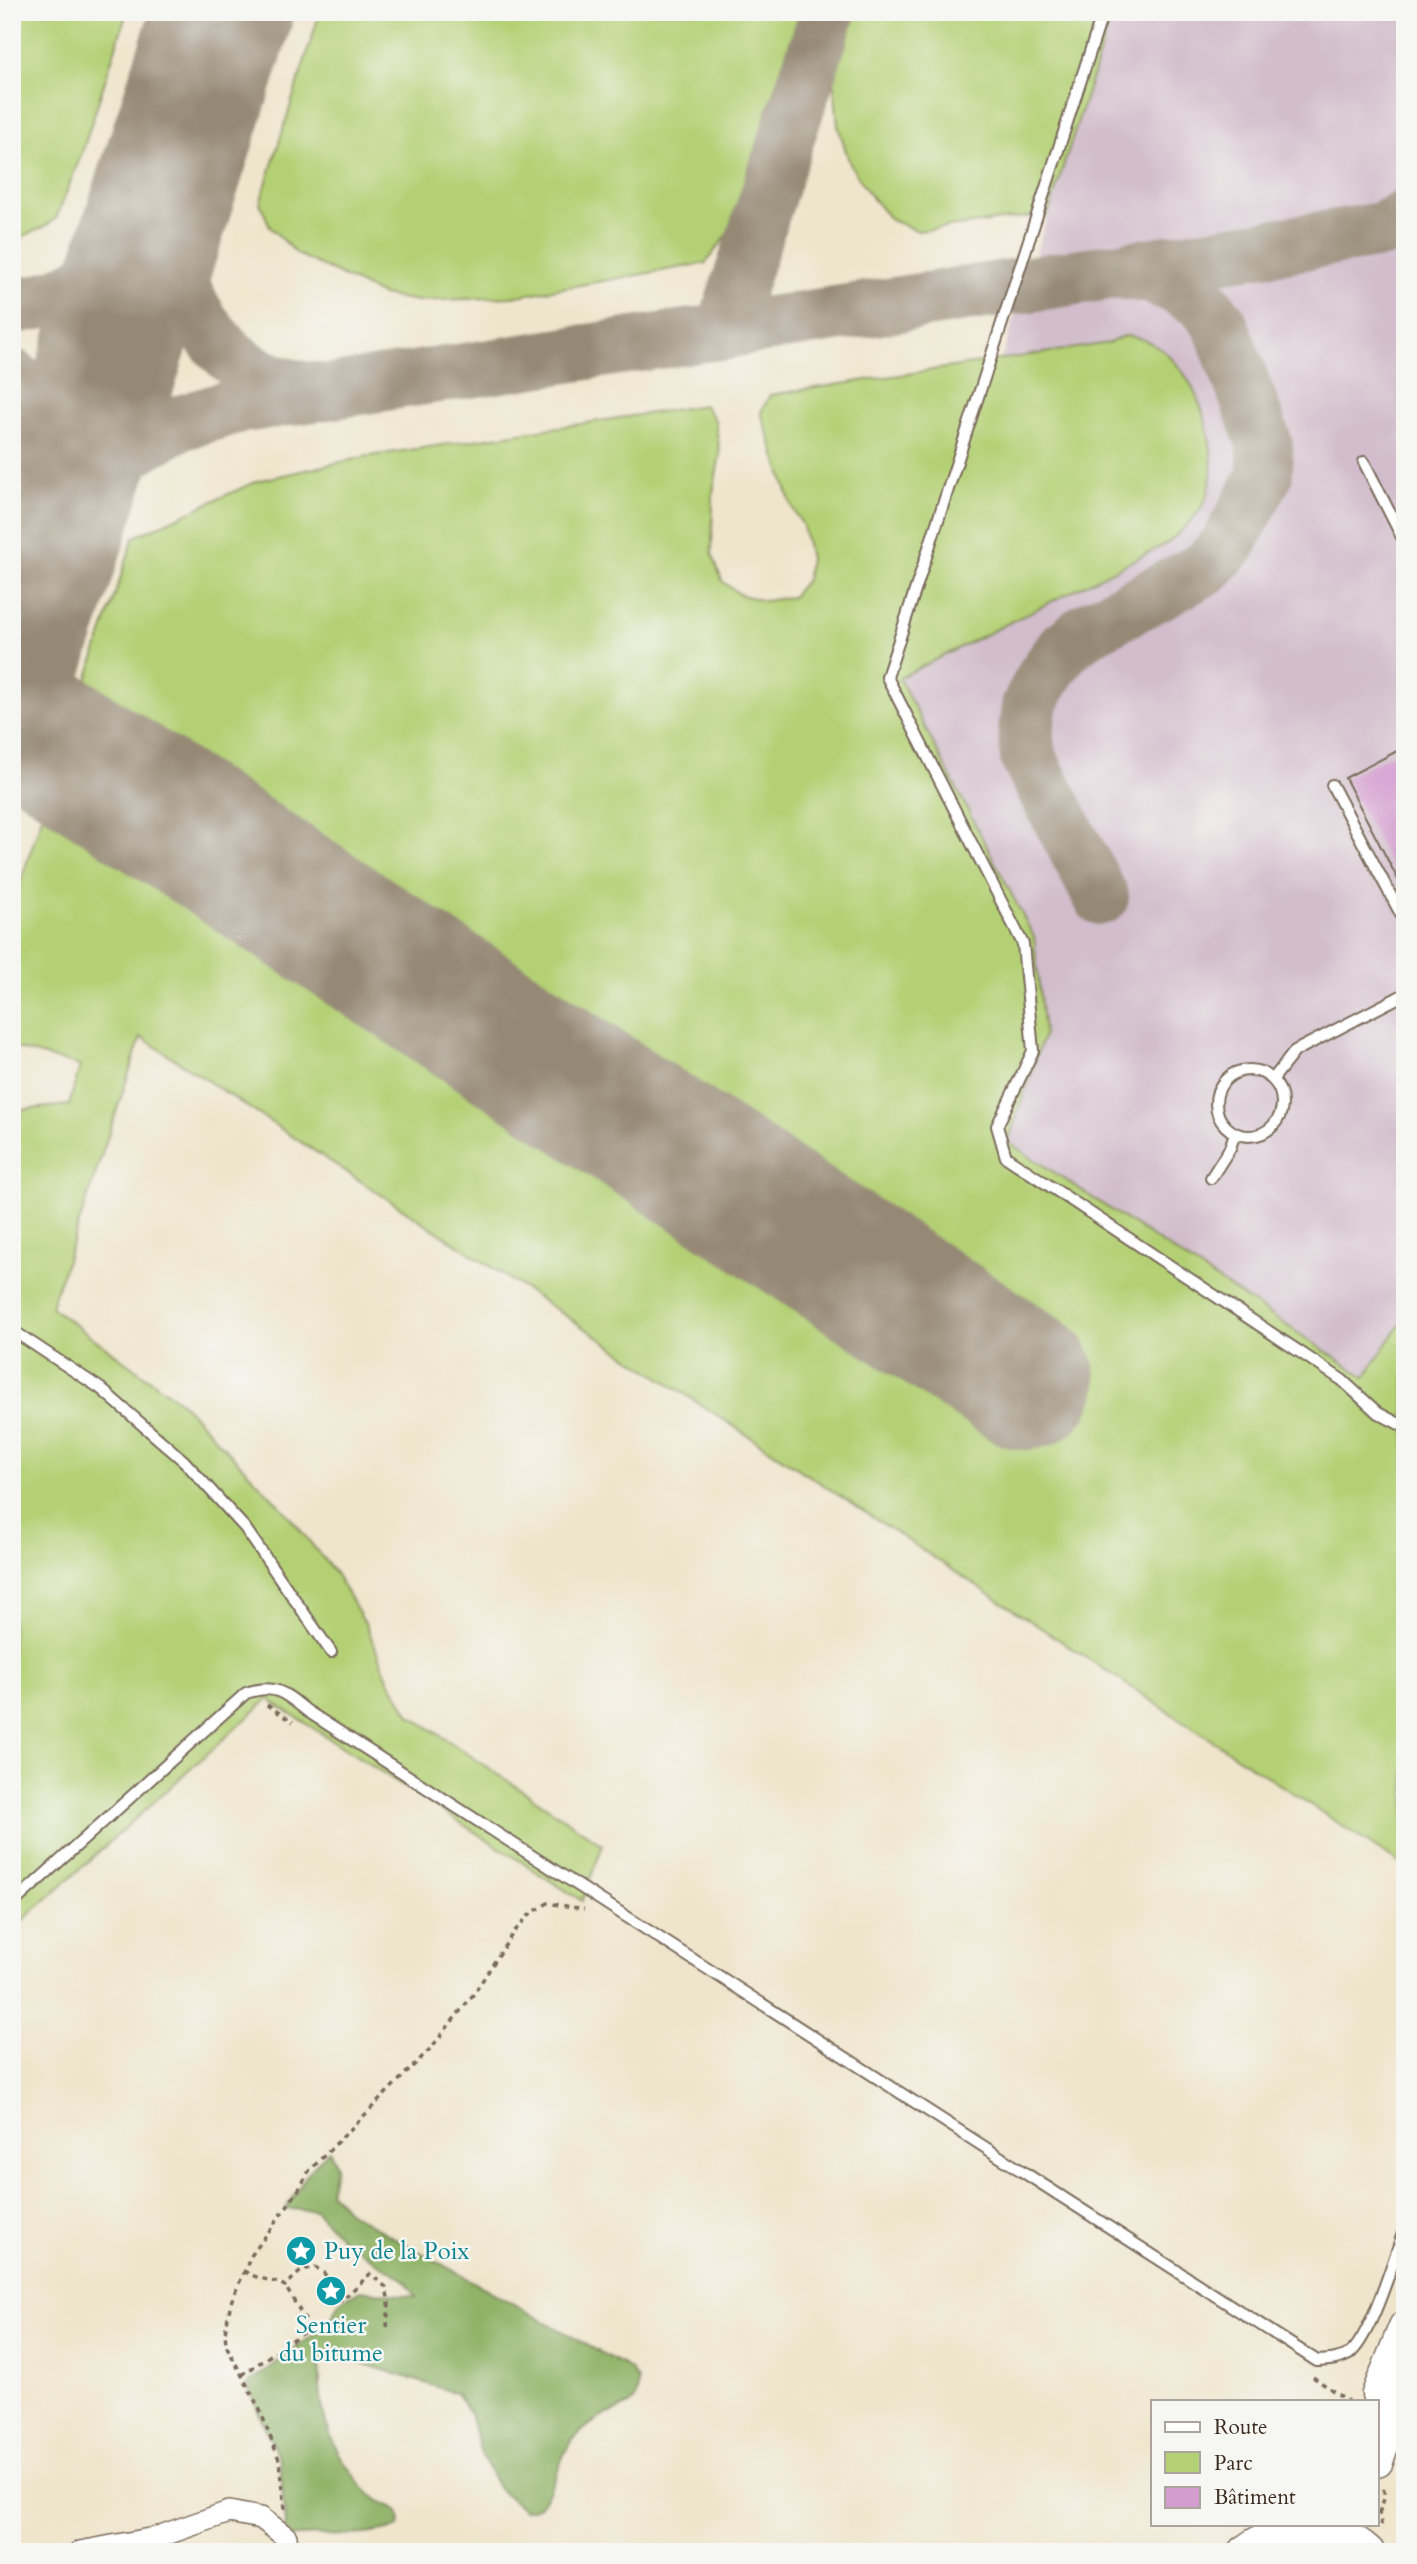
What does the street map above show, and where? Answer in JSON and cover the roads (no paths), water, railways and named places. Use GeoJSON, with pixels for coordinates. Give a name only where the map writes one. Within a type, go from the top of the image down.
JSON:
{"type":"FeatureCollection","features":[{"type":"Feature","properties":{"kind":"main road"},"geometry":{"type":"LineString","coordinates":[[1375,2400],[1405,2327]]}},
{"type":"Feature","properties":{"kind":"main road"},"geometry":{"type":"LineString","coordinates":[[1378,2458],[1405,2376]]}},
{"type":"Feature","properties":{"kind":"main road"},"geometry":{"type":"LineString","coordinates":[[1244,2552],[1263,2538],[1309,2526],[1366,2541]]}},
{"type":"Feature","properties":{"kind":"street"},"geometry":{"type":"LineString","coordinates":[[80,2552],[155,2538],[229,2512],[261,2518],[286,2544]]}},
{"type":"Feature","properties":{"kind":"lane"},"geometry":{"type":"LineString","coordinates":[[1103,12],[887,677],[1023,944],[1033,1051],[996,1126],[1006,1157],[1342,1380],[1378,1413],[1405,1427]]}},
{"type":"Feature","properties":{"kind":"lane"},"geometry":{"type":"LineString","coordinates":[[1364,462],[1405,543]]}},
{"type":"Feature","properties":{"kind":"lane"},"geometry":{"type":"LineString","coordinates":[[1332,785],[1405,922]]}},
{"type":"Feature","properties":{"kind":"lane"},"geometry":{"type":"LineString","coordinates":[[1273,1079],[1295,1051],[1405,994]]}},
{"type":"Feature","properties":{"kind":"lane"},"geometry":{"type":"LineString","coordinates":[[1248,1069],[1259,1070],[1273,1079],[1282,1093],[1283,1104],[1275,1124],[1257,1136],[1235,1133],[1219,1118],[1216,1107],[1221,1085],[1228,1077],[1248,1069]]}},
{"type":"Feature","properties":{"kind":"lane"},"geometry":{"type":"LineString","coordinates":[[1211,1178],[1230,1148],[1235,1133]]}},
{"type":"Feature","properties":{"kind":"lane"},"geometry":{"type":"LineString","coordinates":[[12,1330],[100,1388],[184,1461],[246,1528],[331,1652]]}},
{"type":"Feature","properties":{"kind":"lane"},"geometry":{"type":"LineString","coordinates":[[12,1905],[246,1693],[259,1689],[284,1692],[307,1711],[1317,2361],[1337,2360],[1351,2352],[1364,2337],[1405,2228]]}},
{"type":"Feature","properties":{"kind":"place","name":"Puy de la Poix"},"geometry":{"type":"Point","coordinates":[301,2251]}},
{"type":"Feature","properties":{"kind":"place","name":"Sentier du bitume"},"geometry":{"type":"Point","coordinates":[331,2291]}}]}
